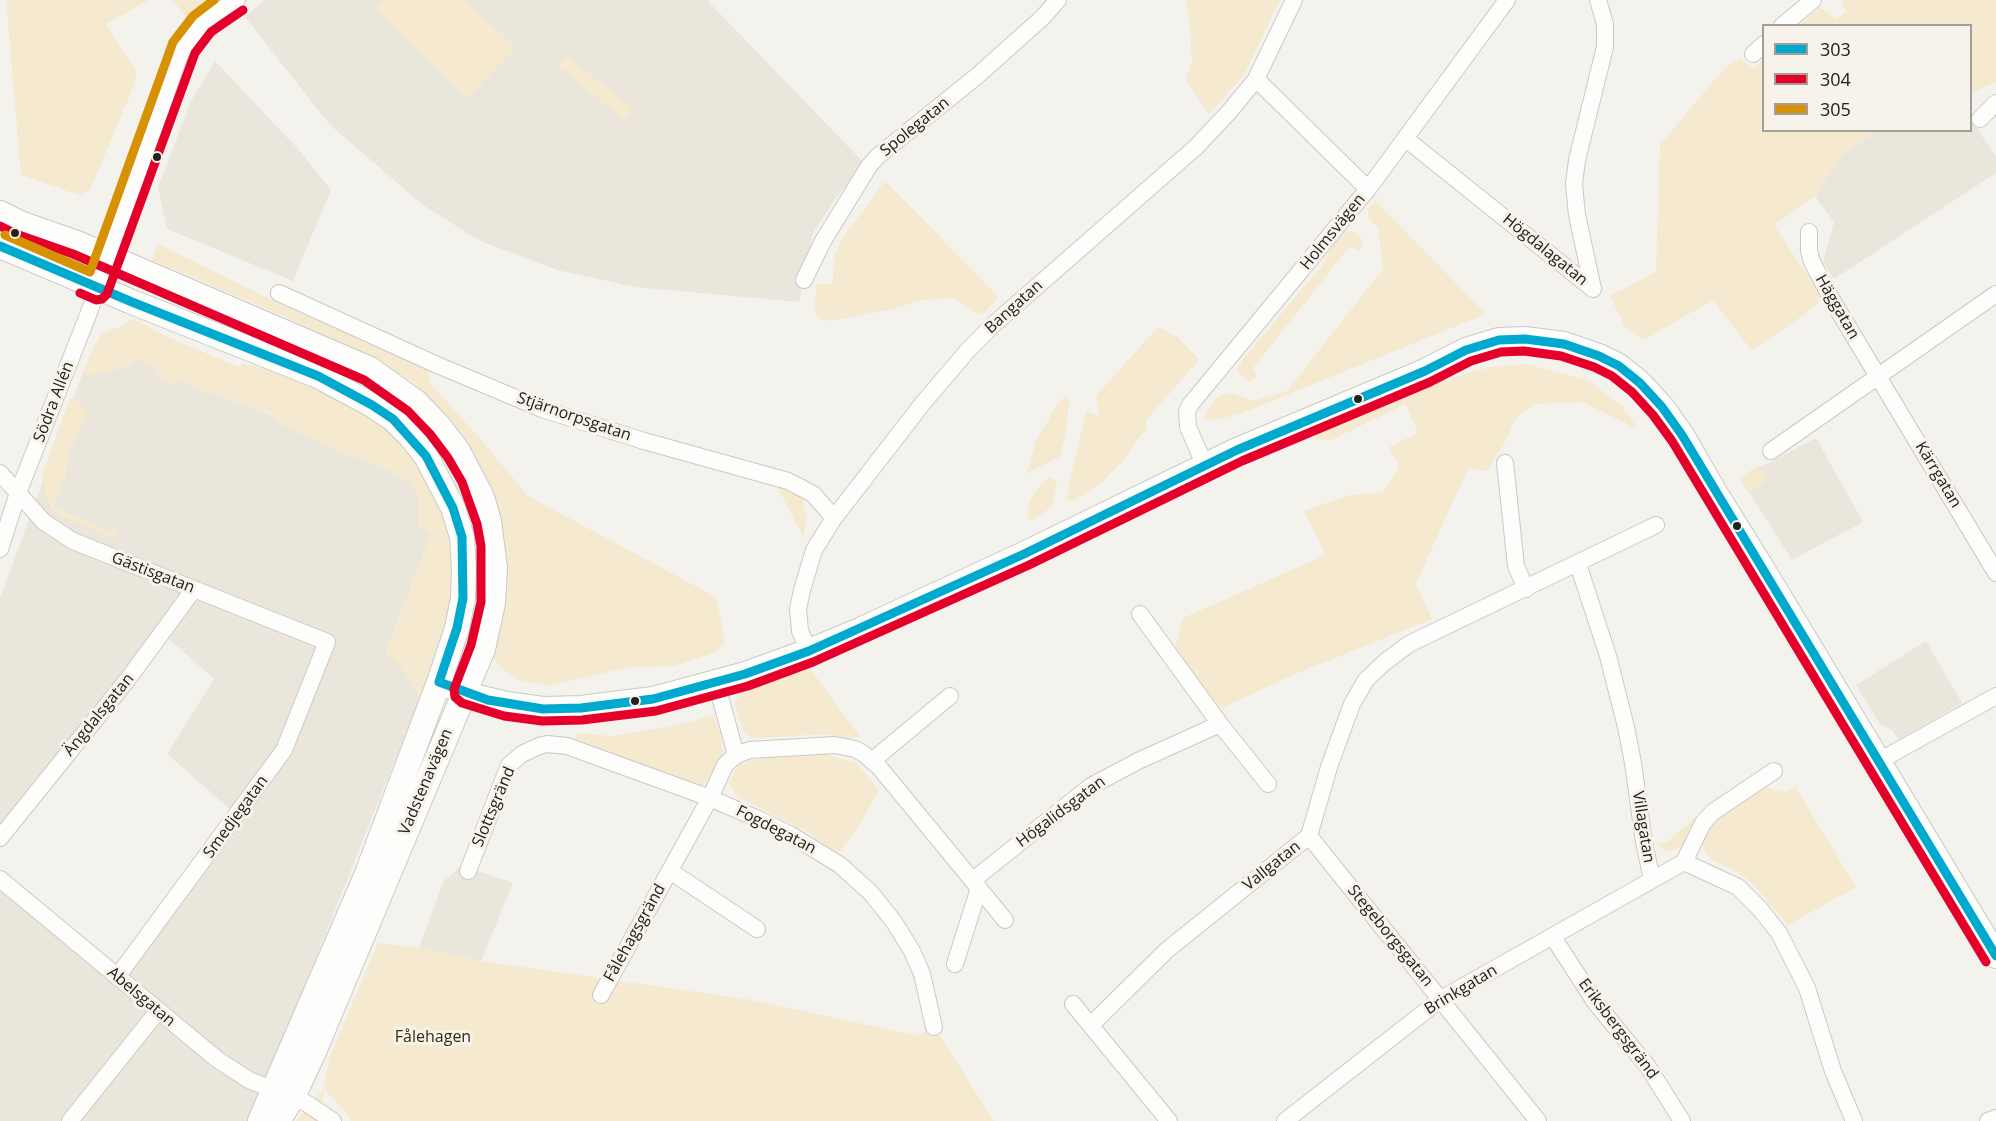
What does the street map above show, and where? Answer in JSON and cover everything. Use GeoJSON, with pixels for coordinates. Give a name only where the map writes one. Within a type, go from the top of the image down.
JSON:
{"type":"FeatureCollection","features":[{"type":"Feature","properties":{"kind":"main road","name":"Vadstenavägen"},"geometry":{"type":"LineString","coordinates":[[0,213],[109,256],[370,369],[416,402],[438,426],[458,451],[473,477],[487,513],[493,545],[493,603],[483,649],[314,1054],[260,1121]]}},
{"type":"Feature","properties":{"kind":"main road","name":"Vadstenavägen"},"geometry":{"type":"LineString","coordinates":[[0,246],[318,376],[372,405],[393,419],[426,456],[453,508],[462,537],[464,569],[463,598],[457,628],[439,682],[283,1094],[278,1121]]}},
{"type":"Feature","properties":{"kind":"main road"},"geometry":{"type":"LineString","coordinates":[[439,682],[507,704],[543,709],[581,708],[652,699],[716,682],[809,651],[1013,559],[1274,434],[1425,371],[1501,356],[1527,354],[1561,359],[1585,367],[1629,393],[1713,489],[1996,956]]}},
{"type":"Feature","properties":{"kind":"street","name":"Södra Allén"},"geometry":{"type":"LineString","coordinates":[[0,549],[18,493],[98,288],[184,46],[202,24],[237,0]]}},
{"type":"Feature","properties":{"kind":"street","name":"Spolegatan"},"geometry":{"type":"LineString","coordinates":[[804,280],[824,241],[869,166],[878,156],[977,76],[1027,32],[1058,0]]}},
{"type":"Feature","properties":{"kind":"street","name":"Bangatan"},"geometry":{"type":"LineString","coordinates":[[809,651],[799,622],[800,599],[814,550],[834,518],[923,403],[969,349],[994,324],[1196,147],[1229,112],[1256,80],[1294,0]]}},
{"type":"Feature","properties":{"kind":"street","name":"Holmsvägen"},"geometry":{"type":"LineString","coordinates":[[1205,466],[1188,427],[1187,412],[1190,405],[1368,189],[1507,0]]}},
{"type":"Feature","properties":{"kind":"street","name":"Högdalagatan"},"geometry":{"type":"LineString","coordinates":[[1406,139],[1593,289],[1577,215],[1574,184],[1577,160],[1605,47],[1605,24],[1598,0]]}},
{"type":"Feature","properties":{"kind":"street"},"geometry":{"type":"LineString","coordinates":[[1784,24],[1813,0]]}},
{"type":"Feature","properties":{"kind":"street"},"geometry":{"type":"LineString","coordinates":[[1256,80],[1368,189]]}},
{"type":"Feature","properties":{"kind":"street"},"geometry":{"type":"LineString","coordinates":[[1980,118],[1996,103]]}},
{"type":"Feature","properties":{"kind":"street","name":"Häggatan"},"geometry":{"type":"LineString","coordinates":[[1809,232],[1809,251],[1812,262],[1832,300],[1879,376]]}},
{"type":"Feature","properties":{"kind":"street","name":"Stjärnorpsgatan"},"geometry":{"type":"LineString","coordinates":[[279,293],[435,364],[542,409],[644,441],[788,481],[813,494],[834,518]]}},
{"type":"Feature","properties":{"kind":"street"},"geometry":{"type":"LineString","coordinates":[[1771,451],[1996,294]]}},
{"type":"Feature","properties":{"kind":"street","name":"Kärrgatan"},"geometry":{"type":"LineString","coordinates":[[1879,376],[1996,573]]}},
{"type":"Feature","properties":{"kind":"street"},"geometry":{"type":"LineString","coordinates":[[1505,463],[1516,566],[1526,589],[1656,525]]}},
{"type":"Feature","properties":{"kind":"street","name":"Gästisgatan"},"geometry":{"type":"LineString","coordinates":[[0,473],[44,522],[73,541],[327,642]]}},
{"type":"Feature","properties":{"kind":"street","name":"Villagatan"},"geometry":{"type":"LineString","coordinates":[[1578,564],[1608,656],[1626,727],[1652,880],[1684,862]]}},
{"type":"Feature","properties":{"kind":"street","name":"Ängdalsgatan"},"geometry":{"type":"LineString","coordinates":[[0,838],[128,679],[194,589]]}},
{"type":"Feature","properties":{"kind":"street","name":"Vallgatan"},"geometry":{"type":"LineString","coordinates":[[1091,1025],[1167,950],[1309,836],[1332,758],[1352,704],[1366,680],[1409,644],[1526,589]]}},
{"type":"Feature","properties":{"kind":"street"},"geometry":{"type":"LineString","coordinates":[[1140,614],[1220,724],[1268,784]]}},
{"type":"Feature","properties":{"kind":"street","name":"Smedjegatan"},"geometry":{"type":"LineString","coordinates":[[117,976],[284,750],[327,642]]}},
{"type":"Feature","properties":{"kind":"street"},"geometry":{"type":"LineString","coordinates":[[716,682],[736,754],[750,750],[835,745],[855,749],[873,760],[1005,920]]}},
{"type":"Feature","properties":{"kind":"street"},"geometry":{"type":"LineString","coordinates":[[873,760],[950,696]]}},
{"type":"Feature","properties":{"kind":"street"},"geometry":{"type":"LineString","coordinates":[[1879,761],[1996,696]]}},
{"type":"Feature","properties":{"kind":"street","name":"Högalidsgatan"},"geometry":{"type":"LineString","coordinates":[[976,884],[1091,786],[1138,761],[1220,724]]}},
{"type":"Feature","properties":{"kind":"street","name":"Fogdegatan"},"geometry":{"type":"LineString","coordinates":[[529,750],[547,744],[567,746],[710,798],[791,835],[840,865],[871,893],[894,922],[912,951],[922,975],[934,1027]]}},
{"type":"Feature","properties":{"kind":"street","name":"Slottsgränd"},"geometry":{"type":"LineString","coordinates":[[468,871],[506,771],[515,759],[529,750]]}},
{"type":"Feature","properties":{"kind":"street","name":"Fålehagsgränd"},"geometry":{"type":"LineString","coordinates":[[601,995],[726,765],[736,754]]}},
{"type":"Feature","properties":{"kind":"street"},"geometry":{"type":"LineString","coordinates":[[1774,771],[1713,812],[1700,829],[1684,862],[1738,887],[1779,933],[1807,988],[1833,1071],[1854,1121]]}},
{"type":"Feature","properties":{"kind":"street","name":"Stegeborgsgatan"},"geometry":{"type":"LineString","coordinates":[[1309,836],[1538,1121]]}},
{"type":"Feature","properties":{"kind":"street","name":"Fålehagsgränd"},"geometry":{"type":"LineString","coordinates":[[670,871],[757,929]]}},
{"type":"Feature","properties":{"kind":"street","name":"Abelsgatan"},"geometry":{"type":"LineString","coordinates":[[0,879],[218,1060],[249,1080],[306,1103],[333,1121]]}},
{"type":"Feature","properties":{"kind":"street","name":"Brinkgatan"},"geometry":{"type":"LineString","coordinates":[[1285,1121],[1441,999],[1652,880]]}},
{"type":"Feature","properties":{"kind":"street"},"geometry":{"type":"LineString","coordinates":[[955,964],[976,884]]}},
{"type":"Feature","properties":{"kind":"street","name":"Eriksbergsgränd"},"geometry":{"type":"LineString","coordinates":[[1553,937],[1595,1002],[1648,1067],[1682,1121]]}},
{"type":"Feature","properties":{"kind":"street"},"geometry":{"type":"LineString","coordinates":[[1073,1004],[1169,1121]]}},
{"type":"Feature","properties":{"kind":"street"},"geometry":{"type":"LineString","coordinates":[[70,1121],[158,1011]]}},
{"type":"Feature","properties":{"kind":"street"},"geometry":{"type":"LineString","coordinates":[[1988,1121],[1996,1118]]}},
{"type":"Feature","properties":{"kind":"shaded area"},"geometry":{"type":"Polygon","coordinates":[[[265,0],[707,0],[864,163],[836,198],[813,233],[799,302],[635,287],[557,270],[478,240],[423,205],[330,125],[245,17],[265,0]]]}},
{"type":"Feature","properties":{"kind":"shaded area"},"geometry":{"type":"Polygon","coordinates":[[[215,61],[298,149],[331,190],[293,281],[167,229],[158,187],[191,101],[215,61]]]}},
{"type":"Feature","properties":{"kind":"shaded area"},"geometry":{"type":"Polygon","coordinates":[[[1972,121],[1996,156],[1996,173],[1834,279],[1823,262],[1834,222],[1815,196],[1840,156],[1876,132],[1972,132],[1972,121]]]}},
{"type":"Feature","properties":{"kind":"shaded area"},"geometry":{"type":"Polygon","coordinates":[[[135,358],[159,370],[158,377],[175,385],[181,379],[207,393],[214,393],[271,415],[277,422],[342,453],[379,465],[411,482],[418,497],[418,526],[429,533],[427,545],[386,652],[402,668],[420,698],[279,1050],[248,1121],[0,1121],[0,879],[117,976],[232,811],[167,754],[214,679],[161,632],[0,837],[0,598],[83,372],[94,375],[106,372],[129,365],[135,358]]]}},
{"type":"Feature","properties":{"kind":"shaded area"},"geometry":{"type":"Polygon","coordinates":[[[1816,438],[1863,522],[1792,560],[1740,478],[1816,438]]]}},
{"type":"Feature","properties":{"kind":"shaded area"},"geometry":{"type":"Polygon","coordinates":[[[1926,641],[1962,703],[1899,740],[1893,731],[1880,724],[1856,685],[1926,641]]]}},
{"type":"Feature","properties":{"kind":"shaded area"},"geometry":{"type":"Polygon","coordinates":[[[462,865],[513,883],[481,961],[419,948],[443,882],[462,865]]]}},
{"type":"Feature","properties":{"kind":"green space"},"geometry":{"type":"Polygon","coordinates":[[[6,0],[149,0],[106,24],[136,71],[135,83],[90,190],[79,195],[21,175],[6,0]]]}},
{"type":"Feature","properties":{"kind":"green space"},"geometry":{"type":"Polygon","coordinates":[[[173,0],[231,0],[197,33],[173,0]]]}},
{"type":"Feature","properties":{"kind":"green space"},"geometry":{"type":"Polygon","coordinates":[[[382,0],[466,0],[516,48],[468,98],[374,8],[382,0]]]}},
{"type":"Feature","properties":{"kind":"green space"},"geometry":{"type":"Polygon","coordinates":[[[1185,0],[1280,0],[1244,75],[1209,114],[1186,80],[1192,61],[1189,14],[1185,0]]]}},
{"type":"Feature","properties":{"kind":"green space"},"geometry":{"type":"Polygon","coordinates":[[[1842,0],[1996,0],[1996,82],[1972,93],[1972,24],[1800,24],[1821,8],[1836,19],[1846,12],[1842,0]]]}},
{"type":"Feature","properties":{"kind":"green space"},"geometry":{"type":"Polygon","coordinates":[[[567,55],[633,109],[624,120],[558,66],[567,55]]]}},
{"type":"Feature","properties":{"kind":"green space"},"geometry":{"type":"Polygon","coordinates":[[[1739,58],[1754,69],[1762,61],[1762,132],[1876,132],[1840,156],[1815,196],[1774,225],[1820,295],[1818,303],[1808,312],[1752,351],[1713,300],[1643,340],[1625,327],[1610,296],[1656,272],[1660,145],[1722,71],[1739,58]]]}},
{"type":"Feature","properties":{"kind":"green space"},"geometry":{"type":"Polygon","coordinates":[[[885,181],[999,297],[985,312],[979,315],[952,298],[921,300],[893,309],[831,321],[819,319],[815,313],[816,284],[833,284],[834,255],[844,236],[885,181]]]}},
{"type":"Feature","properties":{"kind":"green space"},"geometry":{"type":"Polygon","coordinates":[[[1375,200],[1486,314],[1242,413],[1211,421],[1204,420],[1217,397],[1231,393],[1254,401],[1287,391],[1383,269],[1378,228],[1369,219],[1368,210],[1375,200]]]}},
{"type":"Feature","properties":{"kind":"green space"},"geometry":{"type":"Polygon","coordinates":[[[1347,231],[1353,231],[1360,236],[1363,243],[1359,251],[1350,246],[1253,368],[1257,377],[1251,382],[1243,378],[1237,370],[1243,359],[1321,267],[1334,244],[1347,231]]]}},
{"type":"Feature","properties":{"kind":"green space"},"geometry":{"type":"Polygon","coordinates":[[[158,244],[284,306],[428,369],[431,384],[528,496],[716,597],[725,641],[716,652],[674,666],[630,667],[547,686],[519,680],[500,667],[493,656],[503,578],[444,416],[413,382],[387,366],[283,316],[152,260],[158,244]]]}},
{"type":"Feature","properties":{"kind":"green space"},"geometry":{"type":"Polygon","coordinates":[[[129,320],[140,322],[165,336],[239,367],[242,363],[282,373],[364,411],[398,439],[416,460],[442,508],[453,560],[453,593],[447,631],[420,698],[402,668],[386,653],[427,545],[429,533],[418,526],[418,497],[411,482],[379,465],[342,453],[293,430],[277,422],[271,414],[214,393],[207,393],[181,379],[175,385],[157,376],[158,370],[135,358],[129,365],[106,372],[94,375],[83,372],[93,348],[103,333],[123,326],[129,320]]]}},
{"type":"Feature","properties":{"kind":"green space"},"geometry":{"type":"Polygon","coordinates":[[[1158,327],[1178,337],[1199,360],[1146,420],[1146,430],[1124,460],[1100,484],[1072,501],[1066,499],[1086,411],[1100,416],[1096,396],[1158,327]]]}},
{"type":"Feature","properties":{"kind":"green space"},"geometry":{"type":"Polygon","coordinates":[[[1525,364],[1587,380],[1621,405],[1637,427],[1582,402],[1536,404],[1516,418],[1505,442],[1487,471],[1468,468],[1416,584],[1432,619],[1295,674],[1222,708],[1211,697],[1175,648],[1183,618],[1326,555],[1304,511],[1350,495],[1382,493],[1399,467],[1389,447],[1418,433],[1406,404],[1331,440],[1314,439],[1321,431],[1434,383],[1490,367],[1525,364]]]}},
{"type":"Feature","properties":{"kind":"green space"},"geometry":{"type":"Polygon","coordinates":[[[1065,396],[1069,402],[1065,438],[1059,457],[1026,474],[1037,439],[1065,396]]]}},
{"type":"Feature","properties":{"kind":"green space"},"geometry":{"type":"Polygon","coordinates":[[[70,398],[77,399],[88,413],[68,455],[66,476],[54,507],[110,531],[113,525],[117,527],[111,538],[56,513],[51,509],[47,499],[42,475],[70,398]]]}},
{"type":"Feature","properties":{"kind":"green space"},"geometry":{"type":"Polygon","coordinates":[[[1759,465],[1767,480],[1749,493],[1741,481],[1742,476],[1759,465]]]}},
{"type":"Feature","properties":{"kind":"green space"},"geometry":{"type":"Polygon","coordinates":[[[1050,477],[1057,482],[1052,507],[1030,521],[1027,515],[1029,503],[1034,493],[1050,477]]]}},
{"type":"Feature","properties":{"kind":"green space"},"geometry":{"type":"Polygon","coordinates":[[[776,484],[791,490],[802,498],[807,518],[803,537],[776,484]]]}},
{"type":"Feature","properties":{"kind":"green space"},"geometry":{"type":"Polygon","coordinates":[[[809,667],[860,737],[844,738],[826,734],[749,737],[743,730],[739,719],[735,703],[737,698],[749,690],[809,667]]]}},
{"type":"Feature","properties":{"kind":"green space"},"geometry":{"type":"Polygon","coordinates":[[[713,715],[721,736],[723,755],[711,777],[703,785],[696,787],[576,743],[575,737],[579,733],[611,736],[690,722],[713,715]]]}},
{"type":"Feature","properties":{"kind":"green space"},"geometry":{"type":"Polygon","coordinates":[[[825,754],[856,763],[879,790],[857,829],[837,855],[811,834],[737,796],[729,783],[738,764],[766,757],[825,754]]]}},
{"type":"Feature","properties":{"kind":"green space"},"geometry":{"type":"Polygon","coordinates":[[[1795,786],[1856,887],[1788,925],[1751,882],[1732,869],[1710,859],[1703,847],[1705,831],[1717,818],[1764,787],[1785,792],[1795,786]]]}},
{"type":"Feature","properties":{"kind":"green space"},"geometry":{"type":"Polygon","coordinates":[[[1696,817],[1688,841],[1671,852],[1660,848],[1658,844],[1667,842],[1696,817]]]}},
{"type":"Feature","properties":{"kind":"green space","name":"Fålehagen"},"geometry":{"type":"Polygon","coordinates":[[[378,943],[419,948],[481,961],[752,1000],[918,1036],[934,1027],[994,1121],[351,1121],[350,1117],[324,1089],[321,1121],[296,1121],[323,1089],[329,1059],[378,943]]]}},
{"type":"Feature","properties":{"kind":"transit line","name":"305"},"geometry":{"type":"LineString","coordinates":[[5,235],[90,272],[173,42],[193,16],[214,0]]}},
{"type":"Feature","properties":{"kind":"transit line","name":"304"},"geometry":{"type":"LineString","coordinates":[[80,293],[96,300],[102,299],[107,294],[195,53],[211,32],[243,10]]}},
{"type":"Feature","properties":{"kind":"transit line","name":"304"},"geometry":{"type":"LineString","coordinates":[[0,226],[73,254],[364,380],[408,411],[430,434],[462,482],[477,524],[481,546],[481,602],[471,645],[454,689],[455,697],[462,703],[504,716],[542,721],[582,720],[656,711],[748,686],[813,662],[1029,565],[1242,461],[1430,382],[1471,361],[1501,352],[1524,351],[1561,356],[1594,367],[1612,376],[1632,392],[1672,441],[1986,962]]}},
{"type":"Feature","properties":{"kind":"transit line","name":"303"},"geometry":{"type":"LineString","coordinates":[[0,246],[132,302],[318,376],[393,419],[426,456],[453,508],[462,537],[463,598],[457,628],[439,682],[488,700],[543,709],[581,708],[653,699],[745,674],[809,651],[1024,554],[1237,450],[1425,371],[1466,350],[1499,340],[1525,339],[1564,344],[1599,356],[1619,366],[1640,383],[1662,407],[1682,435],[1996,956]]}}]}
